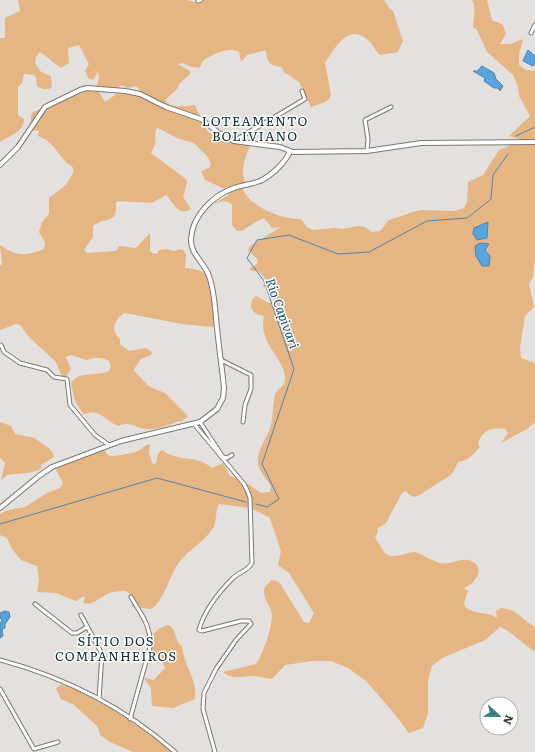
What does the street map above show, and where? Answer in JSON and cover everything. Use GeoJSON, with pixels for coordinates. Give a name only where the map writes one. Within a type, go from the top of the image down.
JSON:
{"type":"FeatureCollection","features":[{"type":"Feature","properties":{"kind":"street"},"geometry":{"type":"LineString","coordinates":[[531,33],[535,25]]}},
{"type":"Feature","properties":{"kind":"street"},"geometry":{"type":"LineString","coordinates":[[0,165],[18,147],[45,107],[87,88],[125,91],[140,94],[166,107],[201,119],[219,133],[234,140],[280,147],[290,151],[367,151],[421,143],[535,142]]}},
{"type":"Feature","properties":{"kind":"street"},"geometry":{"type":"LineString","coordinates":[[234,140],[305,99],[302,91]]}},
{"type":"Feature","properties":{"kind":"street"},"geometry":{"type":"LineString","coordinates":[[367,151],[368,139],[365,120],[391,107]]}},
{"type":"Feature","properties":{"kind":"street"},"geometry":{"type":"LineString","coordinates":[[0,508],[52,467],[109,445],[200,422],[217,409],[223,398],[224,388],[211,283],[204,265],[192,250],[192,231],[197,219],[213,200],[234,188],[261,180],[286,159],[290,151]]}},
{"type":"Feature","properties":{"kind":"street"},"geometry":{"type":"LineString","coordinates":[[1,345],[4,352],[20,363],[47,370],[54,377],[67,379],[70,405],[95,435],[109,445]]}},
{"type":"Feature","properties":{"kind":"street"},"geometry":{"type":"LineString","coordinates":[[221,360],[251,375],[252,389],[245,405],[243,422]]}},
{"type":"Feature","properties":{"kind":"street"},"geometry":{"type":"LineString","coordinates":[[200,422],[224,457],[227,458],[232,455]]}},
{"type":"Feature","properties":{"kind":"street"},"geometry":{"type":"LineString","coordinates":[[194,424],[244,484],[250,498],[251,565],[233,579],[214,600],[199,630],[202,631],[241,621],[249,621],[251,624],[236,640],[216,669],[204,693],[203,709],[215,752]]}},
{"type":"Feature","properties":{"kind":"street"},"geometry":{"type":"LineString","coordinates":[[130,719],[150,647],[151,637],[148,626],[131,597]]}},
{"type":"Feature","properties":{"kind":"street"},"geometry":{"type":"LineString","coordinates":[[35,604],[72,633],[77,633],[87,627]]}},
{"type":"Feature","properties":{"kind":"street"},"geometry":{"type":"LineString","coordinates":[[81,615],[102,654],[99,698]]}},
{"type":"Feature","properties":{"kind":"street"},"geometry":{"type":"LineString","coordinates":[[0,660],[74,686],[99,698],[175,752]]}},
{"type":"Feature","properties":{"kind":"street"},"geometry":{"type":"LineString","coordinates":[[0,689],[34,749],[58,742]]}},
{"type":"Feature","properties":{"kind":"shaded area"},"geometry":{"type":"Polygon","coordinates":[[[18,0],[187,0],[194,2],[204,0],[384,0],[393,11],[403,41],[398,52],[380,55],[370,42],[361,35],[348,35],[338,44],[325,63],[331,95],[328,100],[323,103],[311,107],[299,82],[284,72],[282,67],[271,64],[267,58],[266,50],[247,55],[241,62],[239,52],[235,50],[225,50],[216,53],[203,61],[199,68],[182,63],[178,64],[190,71],[190,74],[165,100],[167,103],[174,106],[195,105],[208,132],[250,146],[243,166],[243,176],[247,187],[244,187],[243,189],[247,195],[259,207],[276,215],[293,219],[301,219],[307,227],[313,230],[335,228],[343,229],[358,226],[365,227],[372,232],[380,231],[389,220],[413,212],[421,210],[455,211],[464,208],[467,202],[468,182],[483,175],[499,150],[524,140],[509,136],[530,116],[519,96],[518,87],[513,75],[487,52],[477,30],[473,27],[475,10],[472,0],[487,0],[492,20],[503,25],[506,34],[500,44],[510,44],[523,39],[519,55],[519,65],[526,70],[535,71],[535,258],[533,277],[529,284],[534,307],[525,316],[520,347],[521,358],[535,363],[535,422],[527,429],[501,443],[508,433],[505,429],[496,428],[488,430],[479,440],[478,444],[480,447],[468,459],[458,462],[452,474],[418,496],[413,497],[405,491],[402,493],[386,523],[377,529],[378,532],[375,536],[383,551],[390,556],[414,552],[440,563],[462,560],[474,562],[479,570],[473,582],[464,588],[468,591],[464,603],[465,607],[497,618],[496,611],[501,608],[511,610],[535,627],[535,652],[505,629],[500,627],[485,640],[442,658],[432,666],[428,681],[428,713],[423,728],[409,733],[366,681],[348,668],[331,661],[312,661],[285,665],[272,679],[255,676],[234,677],[223,672],[256,664],[259,659],[267,638],[272,617],[265,598],[264,589],[272,580],[277,581],[281,585],[304,622],[309,623],[314,613],[289,573],[278,565],[281,551],[270,518],[251,508],[219,504],[215,522],[210,533],[186,554],[178,564],[159,601],[151,609],[132,607],[131,595],[126,591],[109,593],[93,603],[87,604],[83,603],[85,598],[84,596],[76,601],[56,593],[37,592],[39,580],[37,566],[21,560],[12,549],[7,538],[0,535],[0,514],[8,510],[25,507],[47,493],[60,488],[63,483],[56,470],[57,468],[90,451],[104,450],[109,456],[124,455],[136,452],[148,444],[150,445],[149,452],[152,463],[154,464],[156,463],[158,454],[162,450],[168,454],[200,461],[212,468],[223,463],[230,476],[245,482],[261,493],[270,492],[271,486],[259,469],[258,458],[260,450],[271,427],[275,395],[285,380],[282,365],[268,343],[265,335],[263,326],[264,316],[256,314],[251,308],[252,300],[256,296],[269,303],[274,303],[273,293],[275,289],[271,286],[263,287],[265,278],[258,271],[252,271],[249,269],[257,264],[258,260],[248,250],[250,246],[281,227],[272,228],[264,218],[242,231],[237,231],[232,225],[232,205],[225,201],[213,204],[229,195],[225,189],[205,180],[201,171],[209,168],[211,165],[208,157],[194,143],[179,139],[158,128],[156,129],[155,143],[151,153],[186,179],[187,183],[183,197],[191,209],[186,211],[179,210],[166,195],[152,203],[118,201],[116,203],[116,210],[113,217],[93,226],[93,237],[84,250],[87,253],[116,251],[119,246],[136,248],[150,233],[150,251],[152,253],[157,254],[159,250],[167,249],[174,251],[182,249],[186,254],[185,268],[199,270],[206,275],[210,285],[213,301],[213,327],[182,324],[125,313],[118,318],[114,329],[120,339],[120,344],[129,351],[146,348],[152,352],[151,355],[141,359],[134,371],[150,387],[165,393],[188,416],[181,422],[179,421],[162,427],[148,429],[129,424],[118,426],[94,413],[84,415],[75,401],[71,383],[79,376],[109,371],[111,366],[109,361],[98,358],[87,360],[71,355],[66,357],[71,369],[63,379],[56,362],[28,336],[20,325],[16,324],[0,330],[0,266],[2,264],[0,245],[12,252],[22,254],[32,253],[44,249],[45,243],[39,232],[42,222],[49,214],[49,198],[66,185],[74,171],[72,166],[64,160],[54,147],[38,136],[39,131],[31,130],[31,116],[33,112],[87,91],[99,92],[105,102],[118,93],[141,96],[142,92],[136,86],[127,88],[122,85],[114,90],[97,86],[99,77],[98,72],[93,80],[88,78],[85,71],[89,64],[79,45],[68,48],[69,63],[61,68],[40,52],[36,57],[35,63],[41,72],[51,76],[52,87],[46,89],[40,88],[37,86],[34,75],[24,74],[22,83],[18,87],[18,115],[24,119],[22,127],[0,142],[0,38],[5,38],[5,18],[20,11],[18,0]]]}},
{"type":"Feature","properties":{"kind":"shaded area"},"geometry":{"type":"Polygon","coordinates":[[[0,422],[11,426],[15,434],[35,438],[49,448],[54,457],[41,465],[42,468],[32,472],[8,475],[1,480],[5,463],[0,458],[0,422]]]}},
{"type":"Feature","properties":{"kind":"shaded area"},"geometry":{"type":"Polygon","coordinates":[[[168,625],[175,632],[178,642],[182,646],[195,692],[195,699],[173,708],[152,706],[151,688],[144,678],[154,680],[165,668],[161,659],[150,652],[148,641],[158,629],[168,625]]]}},
{"type":"Feature","properties":{"kind":"shaded area"},"geometry":{"type":"Polygon","coordinates":[[[60,685],[73,687],[87,692],[103,701],[135,722],[174,752],[133,752],[110,742],[100,735],[98,727],[73,704],[61,699],[56,689],[60,685]]]}},
{"type":"Feature","properties":{"kind":"water"},"geometry":{"type":"Polygon","coordinates":[[[528,50],[535,56],[535,63],[533,66],[523,61],[528,50]]]}},
{"type":"Feature","properties":{"kind":"water"},"geometry":{"type":"Polygon","coordinates":[[[482,66],[494,73],[496,79],[503,86],[500,91],[498,88],[494,88],[484,81],[485,78],[473,71],[477,71],[482,66]]]}},
{"type":"Feature","properties":{"kind":"water"},"geometry":{"type":"Polygon","coordinates":[[[488,222],[487,238],[477,240],[473,234],[474,228],[488,222]]]}},
{"type":"Feature","properties":{"kind":"water"},"geometry":{"type":"Polygon","coordinates":[[[480,243],[489,244],[485,250],[490,256],[489,266],[482,266],[476,256],[475,246],[480,243]]]}},
{"type":"Feature","properties":{"kind":"water"},"geometry":{"type":"Polygon","coordinates":[[[5,611],[9,612],[10,617],[5,624],[5,628],[2,629],[3,636],[0,638],[0,624],[2,620],[0,618],[0,613],[5,611]]]}},
{"type":"Feature","properties":{"kind":"waterway","name":"Rio Capivari"},"geometry":{"type":"LineString","coordinates":[[516,136],[535,127]]}},
{"type":"Feature","properties":{"kind":"waterway","name":"Rio Capivari"},"geometry":{"type":"LineString","coordinates":[[256,504],[267,507],[279,499],[262,464],[294,369],[264,281],[247,258],[257,240],[289,235],[338,254],[369,252],[427,221],[467,218],[491,199],[493,175],[508,154]]}},
{"type":"Feature","properties":{"kind":"waterway","name":"Rio Capivari"},"geometry":{"type":"LineString","coordinates":[[0,524],[157,478],[246,502]]}},
{"type":"Feature","properties":{"kind":"district","name":"LOTEAMENTO BOLIVIANO"},"geometry":{"type":"Point","coordinates":[255,128]}},
{"type":"Feature","properties":{"kind":"district","name":"SÍTIO DOS COMPANHEIROS"},"geometry":{"type":"Point","coordinates":[116,648]}}]}
